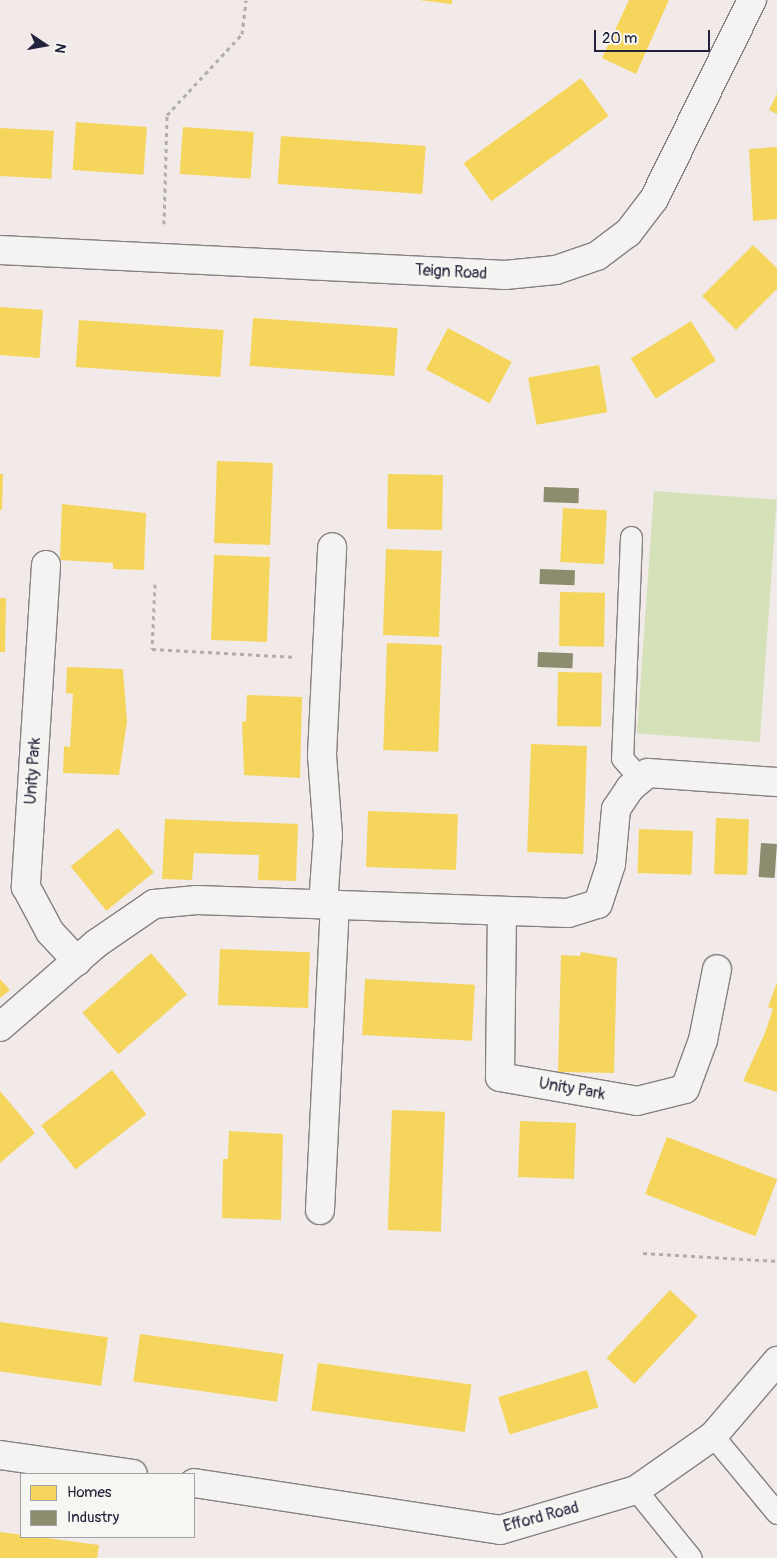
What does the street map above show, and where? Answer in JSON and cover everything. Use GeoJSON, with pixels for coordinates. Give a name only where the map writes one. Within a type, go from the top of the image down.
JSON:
{"type":"FeatureCollection","features":[{"type":"Feature","properties":{"kind":"street","name":"Teign Road"},"geometry":{"type":"LineString","coordinates":[[0,250],[505,275],[556,270],[597,256],[628,233],[654,199],[752,0]]}},
{"type":"Feature","properties":{"kind":"street"},"geometry":{"type":"LineString","coordinates":[[320,1210],[329,904],[326,656],[332,547]]}},
{"type":"Feature","properties":{"kind":"street","name":"Unity Park"},"geometry":{"type":"LineString","coordinates":[[46,564],[26,887],[50,932],[77,961]]}},
{"type":"Feature","properties":{"kind":"street"},"geometry":{"type":"LineString","coordinates":[[0,1027],[77,961],[154,904],[197,900],[568,914],[598,904],[611,864],[616,809],[648,773],[691,773],[777,782]]}},
{"type":"Feature","properties":{"kind":"street","name":"Unity Park"},"geometry":{"type":"LineString","coordinates":[[502,911],[500,1077],[637,1101],[685,1089],[703,1040],[716,969]]}},
{"type":"Feature","properties":{"kind":"street","name":"Efford Road"},"geometry":{"type":"LineString","coordinates":[[195,1483],[500,1530],[636,1490],[713,1436],[777,1361]]}},
{"type":"Feature","properties":{"kind":"street"},"geometry":{"type":"LineString","coordinates":[[0,1455],[126,1473]]}},
{"type":"Feature","properties":{"kind":"lane"},"geometry":{"type":"LineString","coordinates":[[631,537],[622,758],[641,780]]}},
{"type":"Feature","properties":{"kind":"lane"},"geometry":{"type":"LineString","coordinates":[[713,1436],[777,1513]]}},
{"type":"Feature","properties":{"kind":"lane"},"geometry":{"type":"LineString","coordinates":[[636,1490],[690,1558]]}},
{"type":"Feature","properties":{"kind":"path"},"geometry":{"type":"LineString","coordinates":[[163,258],[167,115],[242,34],[246,0]]}},
{"type":"Feature","properties":{"kind":"path"},"geometry":{"type":"LineString","coordinates":[[155,584],[152,649],[326,656]]}},
{"type":"Feature","properties":{"kind":"path"},"geometry":{"type":"LineString","coordinates":[[644,1253],[777,1261]]}},
{"type":"Feature","properties":{"kind":"green space"},"geometry":{"type":"Polygon","coordinates":[[[654,491],[777,500],[760,742],[637,733],[654,491]]]}},
{"type":"Feature","properties":{"kind":"building: Homes"},"geometry":{"type":"Polygon","coordinates":[[[419,0],[452,0],[452,4],[419,0]]]}},
{"type":"Feature","properties":{"kind":"building: Homes"},"geometry":{"type":"Polygon","coordinates":[[[629,0],[669,0],[636,74],[602,58],[629,0]]]}},
{"type":"Feature","properties":{"kind":"building: Homes"},"geometry":{"type":"Polygon","coordinates":[[[581,78],[609,116],[491,201],[464,163],[581,78]]]}},
{"type":"Feature","properties":{"kind":"building: Homes"},"geometry":{"type":"Polygon","coordinates":[[[777,94],[777,114],[769,110],[777,94]]]}},
{"type":"Feature","properties":{"kind":"building: Homes"},"geometry":{"type":"Polygon","coordinates":[[[76,122],[147,127],[143,175],[73,170],[76,122]]]}},
{"type":"Feature","properties":{"kind":"building: Homes"},"geometry":{"type":"Polygon","coordinates":[[[183,127],[254,132],[251,179],[180,174],[183,127]]]}},
{"type":"Feature","properties":{"kind":"building: Homes"},"geometry":{"type":"Polygon","coordinates":[[[0,128],[54,131],[51,179],[0,176],[0,128]]]}},
{"type":"Feature","properties":{"kind":"building: Homes"},"geometry":{"type":"Polygon","coordinates":[[[281,136],[426,146],[422,194],[278,184],[281,136]]]}},
{"type":"Feature","properties":{"kind":"building: Homes"},"geometry":{"type":"Polygon","coordinates":[[[777,147],[777,219],[753,221],[749,149],[777,147]]]}},
{"type":"Feature","properties":{"kind":"building: Homes"},"geometry":{"type":"Polygon","coordinates":[[[753,245],[777,268],[777,289],[736,330],[702,296],[753,245]]]}},
{"type":"Feature","properties":{"kind":"building: Homes"},"geometry":{"type":"Polygon","coordinates":[[[0,307],[43,310],[40,358],[0,355],[0,307]]]}},
{"type":"Feature","properties":{"kind":"building: Homes"},"geometry":{"type":"Polygon","coordinates":[[[253,318],[398,328],[394,376],[250,366],[253,318]]]}},
{"type":"Feature","properties":{"kind":"building: Homes"},"geometry":{"type":"Polygon","coordinates":[[[79,320],[224,330],[220,377],[76,367],[79,320]]]}},
{"type":"Feature","properties":{"kind":"building: Homes"},"geometry":{"type":"Polygon","coordinates":[[[691,321],[716,361],[656,398],[631,359],[691,321]]]}},
{"type":"Feature","properties":{"kind":"building: Homes"},"geometry":{"type":"Polygon","coordinates":[[[448,328],[512,362],[490,403],[426,369],[448,328]]]}},
{"type":"Feature","properties":{"kind":"building: Homes"},"geometry":{"type":"Polygon","coordinates":[[[599,365],[607,412],[536,425],[528,378],[599,365]]]}},
{"type":"Feature","properties":{"kind":"building: Homes"},"geometry":{"type":"Polygon","coordinates":[[[217,461],[273,463],[270,545],[214,543],[217,461]]]}},
{"type":"Feature","properties":{"kind":"building: Homes"},"geometry":{"type":"Polygon","coordinates":[[[0,474],[3,474],[2,510],[0,510],[0,474]]]}},
{"type":"Feature","properties":{"kind":"building: Homes"},"geometry":{"type":"Polygon","coordinates":[[[388,474],[443,475],[442,530],[387,529],[388,474]]]}},
{"type":"Feature","properties":{"kind":"building: Homes"},"geometry":{"type":"Polygon","coordinates":[[[62,504],[146,513],[144,570],[113,569],[113,563],[60,560],[62,504]]]}},
{"type":"Feature","properties":{"kind":"building: Homes"},"geometry":{"type":"Polygon","coordinates":[[[563,508],[607,510],[604,564],[560,562],[563,508]]]}},
{"type":"Feature","properties":{"kind":"building: Homes"},"geometry":{"type":"Polygon","coordinates":[[[386,549],[442,551],[439,637],[383,635],[386,549]]]}},
{"type":"Feature","properties":{"kind":"building: Homes"},"geometry":{"type":"Polygon","coordinates":[[[214,555],[270,557],[267,642],[211,640],[214,555]]]}},
{"type":"Feature","properties":{"kind":"building: Homes"},"geometry":{"type":"Polygon","coordinates":[[[560,592],[605,593],[604,647],[559,646],[560,592]]]}},
{"type":"Feature","properties":{"kind":"building: Homes"},"geometry":{"type":"Polygon","coordinates":[[[0,598],[6,598],[5,652],[0,652],[0,598]]]}},
{"type":"Feature","properties":{"kind":"building: Homes"},"geometry":{"type":"Polygon","coordinates":[[[387,643],[442,645],[438,752],[383,750],[387,643]]]}},
{"type":"Feature","properties":{"kind":"building: Homes"},"geometry":{"type":"Polygon","coordinates":[[[67,667],[123,669],[127,722],[119,775],[63,773],[64,746],[70,747],[73,694],[66,693],[67,667]]]}},
{"type":"Feature","properties":{"kind":"building: Homes"},"geometry":{"type":"Polygon","coordinates":[[[558,672],[602,673],[601,727],[557,726],[558,672]]]}},
{"type":"Feature","properties":{"kind":"building: Homes"},"geometry":{"type":"Polygon","coordinates":[[[247,695],[302,697],[300,778],[244,775],[242,721],[246,722],[247,695]]]}},
{"type":"Feature","properties":{"kind":"building: Homes"},"geometry":{"type":"Polygon","coordinates":[[[531,744],[587,746],[583,854],[527,852],[531,744]]]}},
{"type":"Feature","properties":{"kind":"building: Homes"},"geometry":{"type":"Polygon","coordinates":[[[368,811],[458,814],[456,870],[366,867],[368,811]]]}},
{"type":"Feature","properties":{"kind":"building: Homes"},"geometry":{"type":"Polygon","coordinates":[[[716,818],[749,819],[747,875],[714,874],[716,818]]]}},
{"type":"Feature","properties":{"kind":"building: Homes"},"geometry":{"type":"Polygon","coordinates":[[[165,819],[298,824],[296,881],[258,880],[259,855],[194,853],[192,880],[162,879],[165,819]]]}},
{"type":"Feature","properties":{"kind":"building: Homes"},"geometry":{"type":"Polygon","coordinates":[[[118,828],[154,872],[106,911],[71,866],[118,828]]]}},
{"type":"Feature","properties":{"kind":"building: Homes"},"geometry":{"type":"Polygon","coordinates":[[[639,829],[693,831],[691,875],[637,873],[639,829]]]}},
{"type":"Feature","properties":{"kind":"building: Homes"},"geometry":{"type":"Polygon","coordinates":[[[220,949],[310,952],[308,1008],[218,1005],[220,949]]]}},
{"type":"Feature","properties":{"kind":"building: Homes"},"geometry":{"type":"Polygon","coordinates":[[[581,952],[617,958],[614,1073],[558,1072],[561,955],[580,956],[581,952]]]}},
{"type":"Feature","properties":{"kind":"building: Homes"},"geometry":{"type":"Polygon","coordinates":[[[151,953],[187,995],[118,1054],[82,1013],[151,953]]]}},
{"type":"Feature","properties":{"kind":"building: Homes"},"geometry":{"type":"Polygon","coordinates":[[[0,979],[10,990],[0,998],[0,979]]]}},
{"type":"Feature","properties":{"kind":"building: Homes"},"geometry":{"type":"Polygon","coordinates":[[[365,979],[475,985],[472,1041],[362,1035],[365,979]]]}},
{"type":"Feature","properties":{"kind":"building: Homes"},"geometry":{"type":"Polygon","coordinates":[[[777,982],[777,1092],[743,1081],[765,1033],[773,1009],[768,1007],[777,982]]]}},
{"type":"Feature","properties":{"kind":"building: Homes"},"geometry":{"type":"Polygon","coordinates":[[[112,1070],[146,1114],[76,1170],[41,1125],[112,1070]]]}},
{"type":"Feature","properties":{"kind":"building: Homes"},"geometry":{"type":"Polygon","coordinates":[[[0,1091],[35,1133],[0,1163],[0,1091]]]}},
{"type":"Feature","properties":{"kind":"building: Homes"},"geometry":{"type":"Polygon","coordinates":[[[392,1110],[445,1112],[441,1232],[388,1230],[392,1110]]]}},
{"type":"Feature","properties":{"kind":"building: Homes"},"geometry":{"type":"Polygon","coordinates":[[[520,1121],[576,1123],[574,1179],[518,1177],[520,1121]]]}},
{"type":"Feature","properties":{"kind":"building: Homes"},"geometry":{"type":"Polygon","coordinates":[[[229,1131],[283,1134],[281,1220],[222,1218],[223,1159],[228,1159],[229,1131]]]}},
{"type":"Feature","properties":{"kind":"building: Homes"},"geometry":{"type":"Polygon","coordinates":[[[667,1137],[777,1179],[755,1236],[645,1194],[667,1137]]]}},
{"type":"Feature","properties":{"kind":"building: Homes"},"geometry":{"type":"Polygon","coordinates":[[[670,1290],[698,1316],[634,1384],[607,1358],[670,1290]]]}},
{"type":"Feature","properties":{"kind":"building: Homes"},"geometry":{"type":"Polygon","coordinates":[[[0,1322],[108,1337],[101,1386],[0,1371],[0,1322]]]}},
{"type":"Feature","properties":{"kind":"building: Homes"},"geometry":{"type":"Polygon","coordinates":[[[140,1334],[284,1354],[277,1402],[133,1382],[140,1334]]]}},
{"type":"Feature","properties":{"kind":"building: Homes"},"geometry":{"type":"Polygon","coordinates":[[[318,1363],[471,1385],[465,1432],[311,1411],[318,1363]]]}},
{"type":"Feature","properties":{"kind":"building: Homes"},"geometry":{"type":"Polygon","coordinates":[[[587,1370],[598,1407],[509,1434],[498,1397],[587,1370]]]}},
{"type":"Feature","properties":{"kind":"building: Homes"},"geometry":{"type":"Polygon","coordinates":[[[0,1532],[20,1535],[20,1538],[46,1538],[99,1545],[97,1558],[0,1558],[0,1532]]]}},
{"type":"Feature","properties":{"kind":"building: Industry"},"geometry":{"type":"Polygon","coordinates":[[[544,487],[579,488],[578,503],[543,502],[544,487]]]}},
{"type":"Feature","properties":{"kind":"building: Industry"},"geometry":{"type":"Polygon","coordinates":[[[540,569],[575,570],[574,585],[539,584],[540,569]]]}},
{"type":"Feature","properties":{"kind":"building: Industry"},"geometry":{"type":"Polygon","coordinates":[[[538,652],[573,653],[572,668],[537,667],[538,652]]]}},
{"type":"Feature","properties":{"kind":"building: Industry"},"geometry":{"type":"Polygon","coordinates":[[[761,843],[777,844],[775,878],[759,877],[761,843]]]}}]}
